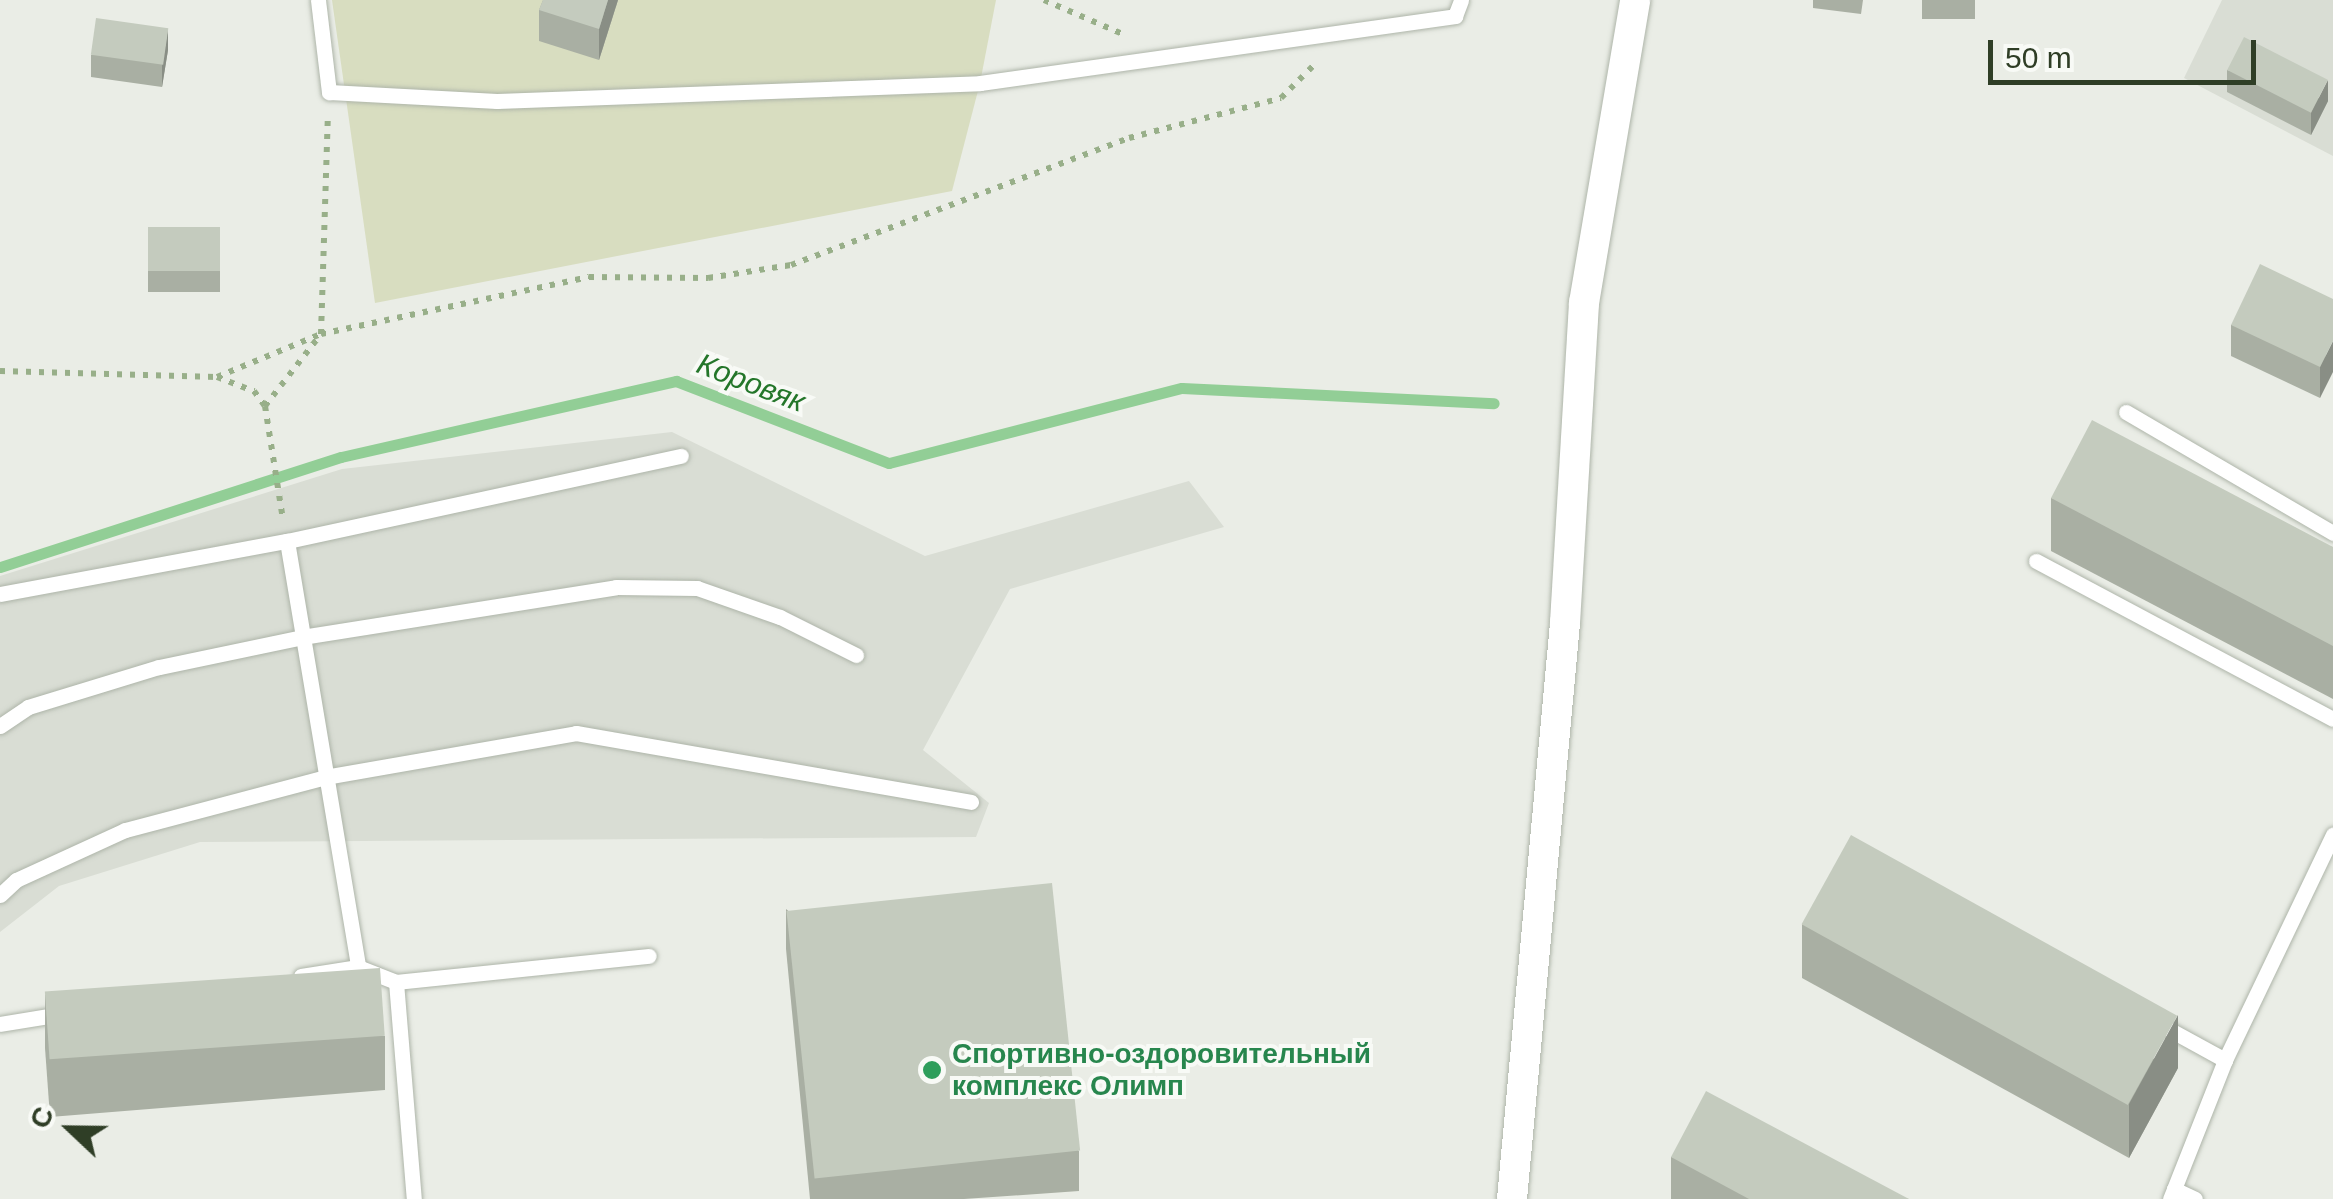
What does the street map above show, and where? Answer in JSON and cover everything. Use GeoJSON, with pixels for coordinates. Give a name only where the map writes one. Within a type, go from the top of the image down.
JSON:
{"type":"FeatureCollection","features":[{"type":"Feature","properties":{"kind":"street"},"geometry":{"type":"LineString","coordinates":[[1512,1199],[1565,623],[1584,303],[1634,0]]}},
{"type":"Feature","properties":{"kind":"lane"},"geometry":{"type":"LineString","coordinates":[[318,0],[329,92],[497,101],[980,83],[1454,16],[1461,0]]}},
{"type":"Feature","properties":{"kind":"lane"},"geometry":{"type":"LineString","coordinates":[[2126,412],[2333,533]]}},
{"type":"Feature","properties":{"kind":"lane"},"geometry":{"type":"LineString","coordinates":[[0,594],[287,540],[681,456]]}},
{"type":"Feature","properties":{"kind":"lane"},"geometry":{"type":"LineString","coordinates":[[287,540],[358,967]]}},
{"type":"Feature","properties":{"kind":"lane"},"geometry":{"type":"LineString","coordinates":[[2036,562],[2333,719]]}},
{"type":"Feature","properties":{"kind":"lane"},"geometry":{"type":"LineString","coordinates":[[0,726],[28,708],[159,667],[302,637],[616,587],[697,588],[780,617],[856,654]]}},
{"type":"Feature","properties":{"kind":"lane"},"geometry":{"type":"LineString","coordinates":[[0,896],[16,880],[125,830],[325,777],[576,733],[971,802]]}},
{"type":"Feature","properties":{"kind":"lane"},"geometry":{"type":"LineString","coordinates":[[2195,1199],[2172,1194],[2225,1060],[2333,835]]}},
{"type":"Feature","properties":{"kind":"lane"},"geometry":{"type":"LineString","coordinates":[[283,979],[358,967],[396,982],[649,956]]}},
{"type":"Feature","properties":{"kind":"lane"},"geometry":{"type":"LineString","coordinates":[[396,982],[414,1199]]}},
{"type":"Feature","properties":{"kind":"lane"},"geometry":{"type":"LineString","coordinates":[[0,1024],[76,1012]]}},
{"type":"Feature","properties":{"kind":"lane"},"geometry":{"type":"LineString","coordinates":[[2155,1022],[2225,1060]]}},
{"type":"Feature","properties":{"kind":"path"},"geometry":{"type":"LineString","coordinates":[[1044,0],[1178,58]]}},
{"type":"Feature","properties":{"kind":"path"},"geometry":{"type":"LineString","coordinates":[[217,378],[321,334],[589,277],[708,278],[791,265],[1129,138],[1280,98],[1348,31]]}},
{"type":"Feature","properties":{"kind":"path"},"geometry":{"type":"LineString","coordinates":[[265,406],[321,334],[329,92]]}},
{"type":"Feature","properties":{"kind":"path"},"geometry":{"type":"LineString","coordinates":[[0,371],[217,378],[254,391],[265,406],[266,432],[287,540]]}},
{"type":"Feature","properties":{"kind":"shaded area"},"geometry":{"type":"Polygon","coordinates":[[[2222,0],[2333,0],[2333,156],[2184,78],[2222,0]]]}},
{"type":"Feature","properties":{"kind":"shaded area"},"geometry":{"type":"Polygon","coordinates":[[[672,432],[925,556],[1189,481],[1224,527],[1010,589],[923,750],[989,803],[976,837],[200,842],[59,886],[0,932],[0,576],[342,469],[672,432]]]}},
{"type":"Feature","properties":{"kind":"green space"},"geometry":{"type":"Polygon","coordinates":[[[332,0],[996,0],[980,83],[952,191],[375,303],[332,0]]]}},
{"type":"Feature","properties":{"kind":"building"},"geometry":{"type":"Polygon","coordinates":[[[543,0],[608,0],[599,29],[539,10],[543,0]]]}},
{"type":"Feature","properties":{"kind":"building"},"geometry":{"type":"Polygon","coordinates":[[[96,18],[168,28],[163,65],[91,55],[96,18]]]}},
{"type":"Feature","properties":{"kind":"building"},"geometry":{"type":"Polygon","coordinates":[[[2244,37],[2328,80],[2311,113],[2227,70],[2244,37]]]}},
{"type":"Feature","properties":{"kind":"building"},"geometry":{"type":"Polygon","coordinates":[[[148,227],[220,227],[220,271],[148,271],[148,227]]]}},
{"type":"Feature","properties":{"kind":"building"},"geometry":{"type":"Polygon","coordinates":[[[2260,264],[2333,299],[2333,341],[2320,367],[2231,325],[2260,264]]]}},
{"type":"Feature","properties":{"kind":"building"},"geometry":{"type":"Polygon","coordinates":[[[2092,420],[2333,547],[2333,646],[2051,498],[2092,420]]]}},
{"type":"Feature","properties":{"kind":"building"},"geometry":{"type":"Polygon","coordinates":[[[1851,835],[2177,1016],[2128,1105],[1802,924],[1851,835]]]}},
{"type":"Feature","properties":{"kind":"building","name":"Спортивно-оздоровительный комплекс Олимп"},"geometry":{"type":"Polygon","coordinates":[[[1052,883],[1080,1151],[815,1178],[786,911],[1052,883]]]}},
{"type":"Feature","properties":{"kind":"building"},"geometry":{"type":"Polygon","coordinates":[[[380,968],[385,1036],[50,1059],[45,991],[380,968]]]}},
{"type":"Feature","properties":{"kind":"building"},"geometry":{"type":"Polygon","coordinates":[[[1706,1091],[1909,1199],[1749,1199],[1671,1157],[1706,1091]]]}},
{"type":"Feature","properties":{"kind":"waterway","name":"Коровяк"},"geometry":{"type":"LineString","coordinates":[[0,567],[341,457],[676,381],[889,463],[1182,388],[1494,403]]}},
{"type":"Feature","properties":{"kind":"place","name":"Спортивно-оздоровительный комплекс Олимп"},"geometry":{"type":"Point","coordinates":[932,1070]}}]}
